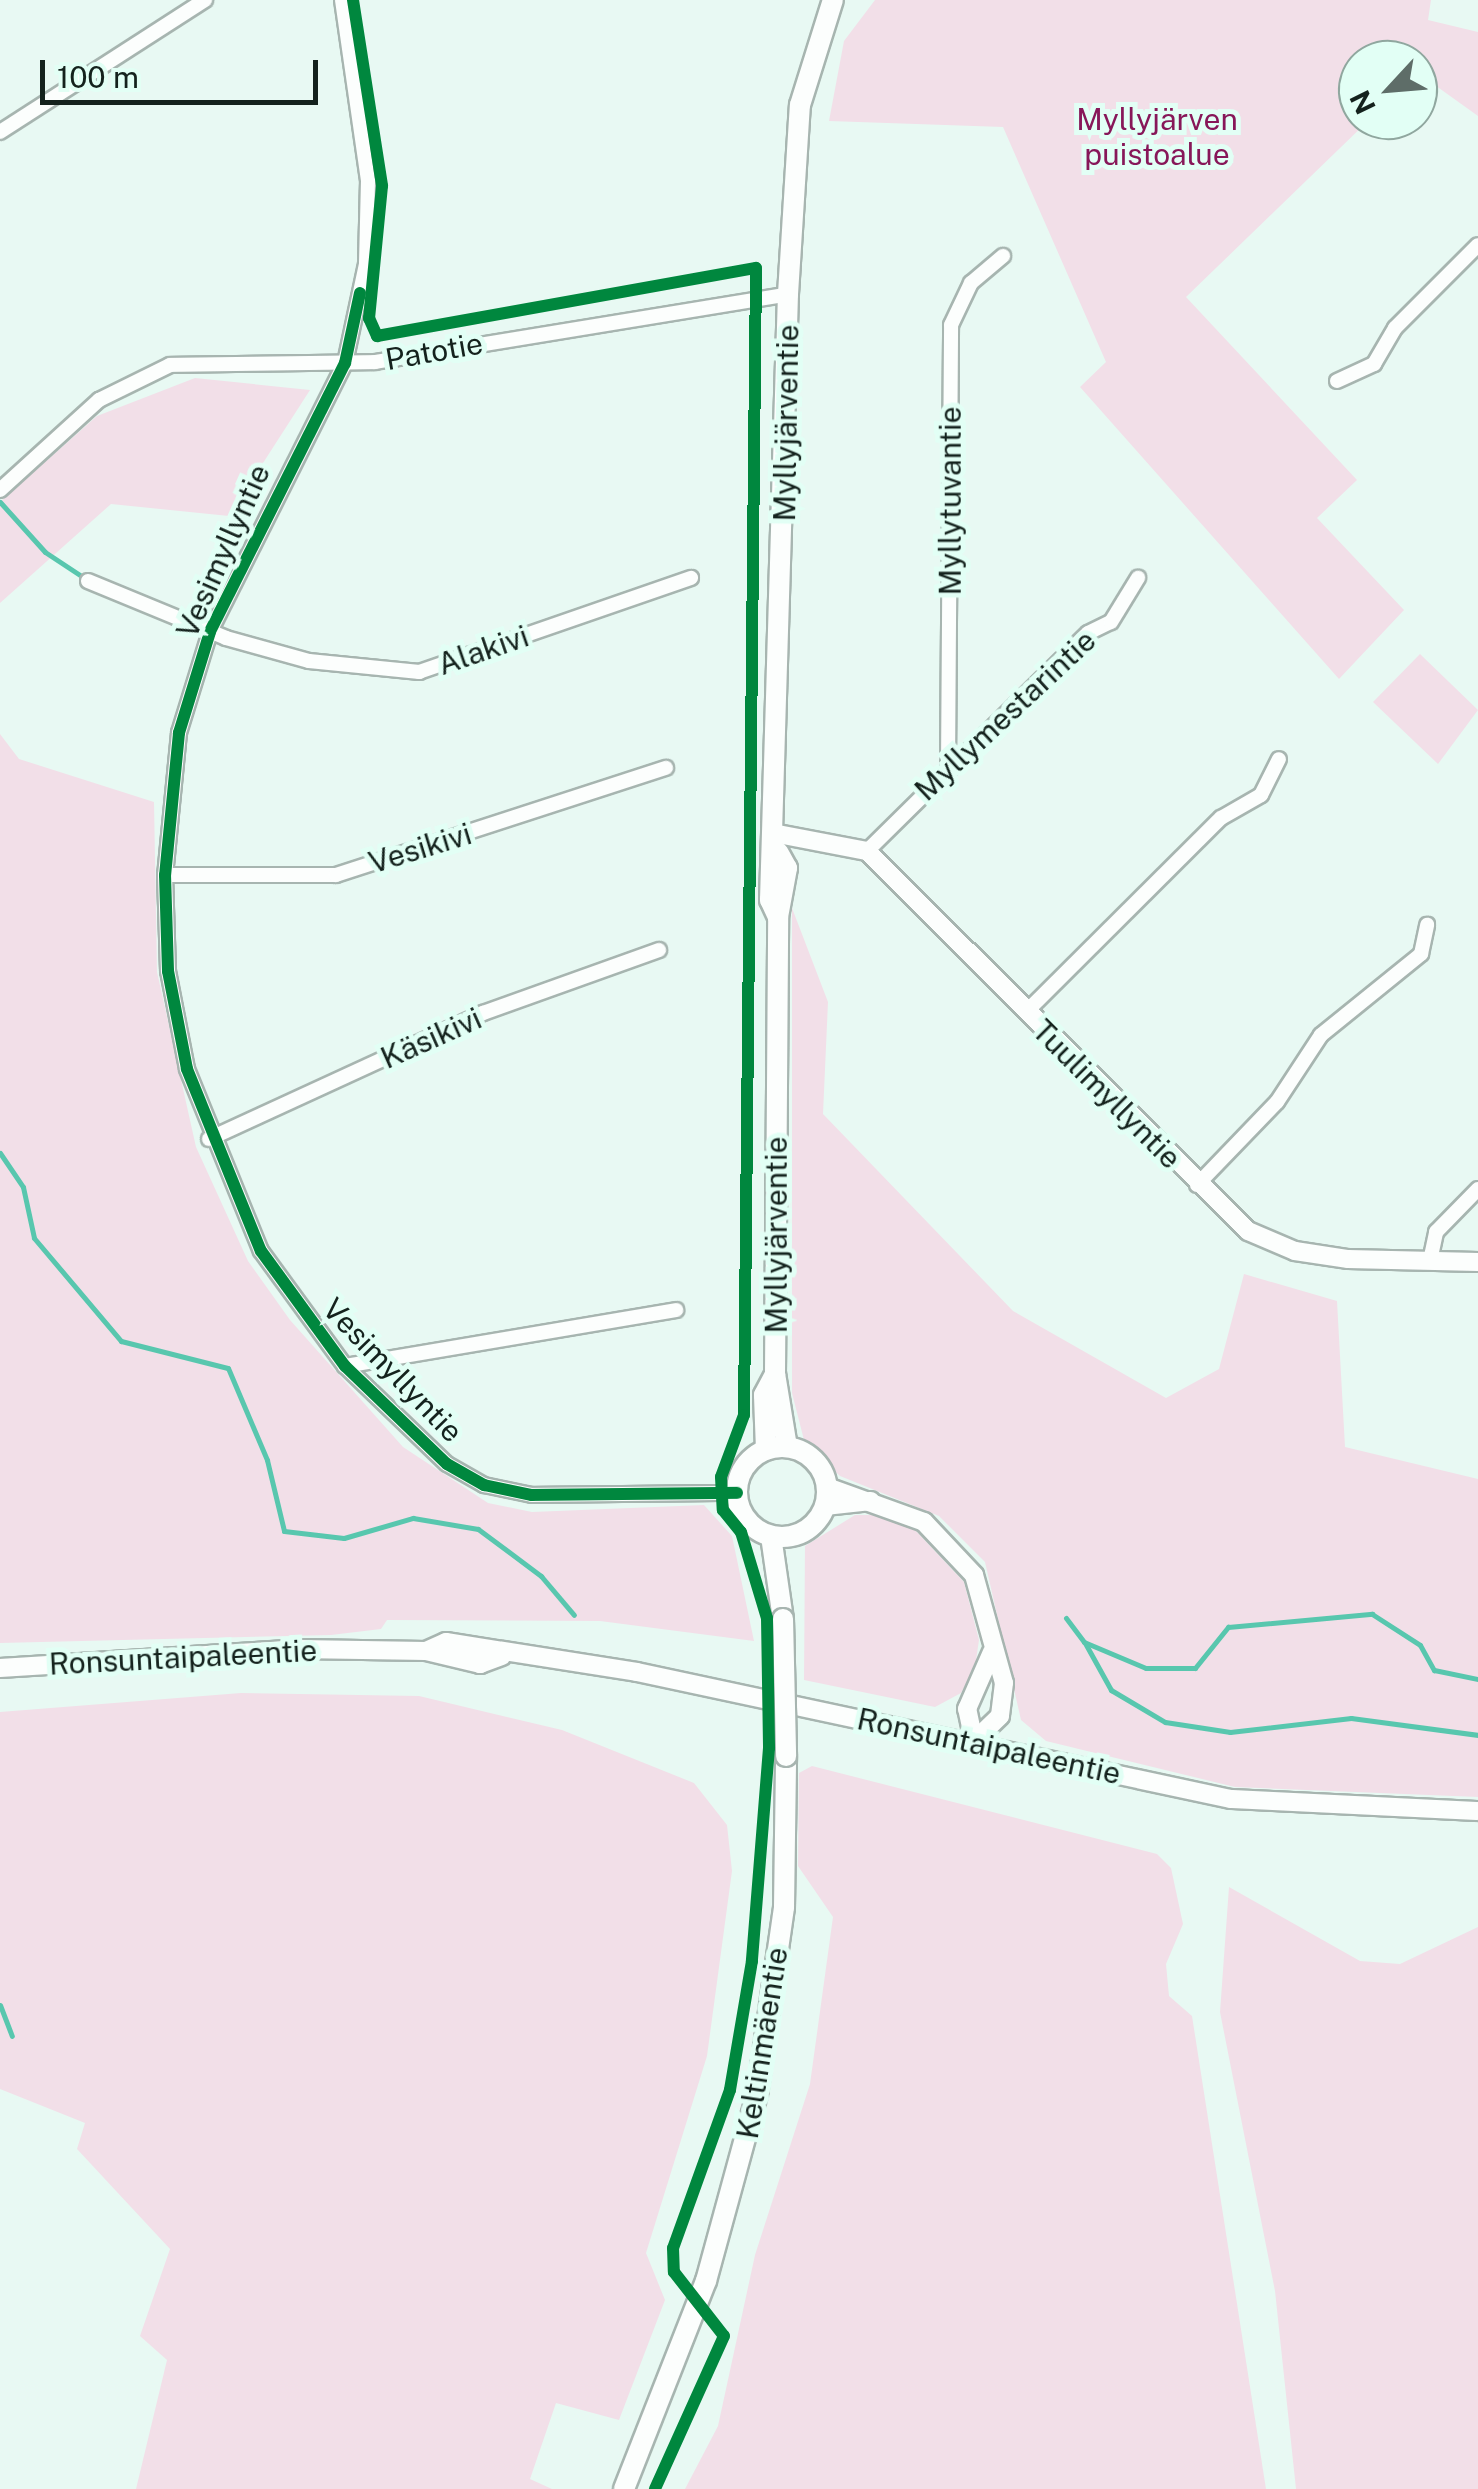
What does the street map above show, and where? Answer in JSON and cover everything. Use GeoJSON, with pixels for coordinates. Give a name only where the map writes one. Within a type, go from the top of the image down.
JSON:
{"type":"FeatureCollection","features":[{"type":"Feature","properties":{"kind":"main road","name":"Myllyjärventie"},"geometry":{"type":"LineString","coordinates":[[777,1448],[778,917],[770,868],[778,843],[788,294],[800,104],[834,0]]}},
{"type":"Feature","properties":{"kind":"main road"},"geometry":{"type":"LineString","coordinates":[[777,1448],[812,1459],[826,1496],[781,1536],[748,1521],[737,1493],[748,1462],[777,1448]]}},
{"type":"Feature","properties":{"kind":"main road","name":"Keltinmäentie"},"geometry":{"type":"LineString","coordinates":[[624,2489],[706,2281],[758,2095],[784,1908],[786,1756],[781,1536]]}},
{"type":"Feature","properties":{"kind":"street"},"geometry":{"type":"LineString","coordinates":[[0,132],[204,0]]}},
{"type":"Feature","properties":{"kind":"street","name":"Vesimyllyntie"},"geometry":{"type":"LineString","coordinates":[[342,0],[368,182],[366,264],[345,363],[210,632],[179,733],[165,875],[168,971],[209,1140],[261,1251],[346,1366],[416,1438],[484,1485],[532,1495],[737,1493]]}},
{"type":"Feature","properties":{"kind":"street"},"geometry":{"type":"LineString","coordinates":[[1337,381],[1374,364],[1394,328],[1478,246]]}},
{"type":"Feature","properties":{"kind":"street","name":"Myllytuvantie"},"geometry":{"type":"LineString","coordinates":[[948,766],[951,324],[971,284],[1004,256]]}},
{"type":"Feature","properties":{"kind":"street","name":"Patotie"},"geometry":{"type":"LineString","coordinates":[[0,490],[100,400],[152,372],[205,358],[345,363],[788,294]]}},
{"type":"Feature","properties":{"kind":"street","name":"Alakivi"},"geometry":{"type":"LineString","coordinates":[[88,581],[210,632],[309,661],[419,672],[691,578]]}},
{"type":"Feature","properties":{"kind":"street","name":"Myllymestarintie"},"geometry":{"type":"LineString","coordinates":[[866,851],[948,766],[1097,625],[1111,622],[1138,578]]}},
{"type":"Feature","properties":{"kind":"street"},"geometry":{"type":"LineString","coordinates":[[1026,1012],[1221,818],[1261,796],[1279,759]]}},
{"type":"Feature","properties":{"kind":"street","name":"Vesikivi"},"geometry":{"type":"LineString","coordinates":[[165,875],[336,874],[666,768]]}},
{"type":"Feature","properties":{"kind":"street"},"geometry":{"type":"LineString","coordinates":[[778,843],[866,851]]}},
{"type":"Feature","properties":{"kind":"street","name":"Tuulimyllyntie"},"geometry":{"type":"LineString","coordinates":[[866,851],[1197,1185],[1248,1231],[1295,1252],[1478,1262]]}},
{"type":"Feature","properties":{"kind":"street"},"geometry":{"type":"LineString","coordinates":[[1197,1185],[1276,1102],[1321,1035],[1421,954],[1427,925]]}},
{"type":"Feature","properties":{"kind":"street","name":"Käsikivi"},"geometry":{"type":"LineString","coordinates":[[209,1140],[483,1013],[660,950]]}},
{"type":"Feature","properties":{"kind":"street"},"geometry":{"type":"LineString","coordinates":[[1430,1261],[1436,1232],[1478,1190]]}},
{"type":"Feature","properties":{"kind":"street"},"geometry":{"type":"LineString","coordinates":[[346,1366],[676,1310]]}},
{"type":"Feature","properties":{"kind":"street"},"geometry":{"type":"LineString","coordinates":[[826,1496],[871,1500],[924,1522],[962,1558],[990,1616],[992,1652],[1004,1683],[1000,1716],[974,1741],[966,1709],[992,1652]]}},
{"type":"Feature","properties":{"kind":"street","name":"Ronsuntaipaleentie"},"geometry":{"type":"LineString","coordinates":[[0,1668],[163,1654],[426,1651],[480,1664],[502,1656],[637,1672],[1231,1799],[1478,1811]]}},
{"type":"Feature","properties":{"kind":"green space","name":"Myllyjärven puistoalue"},"geometry":{"type":"Polygon","coordinates":[[[875,0],[1431,0],[1428,20],[1478,32],[1478,116],[1438,87],[1438,40],[1338,40],[1338,140],[1348,140],[1186,297],[1357,480],[1317,518],[1404,610],[1339,679],[1080,387],[1106,362],[1003,127],[829,121],[844,41],[875,0]]]}},
{"type":"Feature","properties":{"kind":"green space"},"geometry":{"type":"Polygon","coordinates":[[[195,378],[310,390],[229,516],[111,504],[0,603],[0,502],[97,416],[195,378]]]}},
{"type":"Feature","properties":{"kind":"green space"},"geometry":{"type":"Polygon","coordinates":[[[1420,654],[1478,710],[1438,764],[1373,702],[1420,654]]]}},
{"type":"Feature","properties":{"kind":"green space"},"geometry":{"type":"Polygon","coordinates":[[[0,734],[19,759],[154,802],[157,972],[196,1147],[248,1261],[290,1320],[403,1447],[488,1503],[532,1512],[704,1505],[732,1536],[754,1641],[600,1621],[387,1620],[381,1629],[331,1635],[0,1643],[0,734]]]}},
{"type":"Feature","properties":{"kind":"green space"},"geometry":{"type":"Polygon","coordinates":[[[792,908],[828,1002],[823,1114],[1013,1311],[1166,1398],[1219,1369],[1244,1274],[1337,1301],[1345,1447],[1478,1479],[1478,1797],[1235,1787],[1046,1741],[1021,1720],[985,1562],[939,1516],[840,1476],[805,1444],[792,1393],[792,908]]]}},
{"type":"Feature","properties":{"kind":"green space"},"geometry":{"type":"Polygon","coordinates":[[[855,1515],[887,1515],[916,1531],[964,1582],[979,1640],[975,1667],[961,1693],[935,1707],[804,1680],[805,1546],[855,1515]]]}},
{"type":"Feature","properties":{"kind":"green space"},"geometry":{"type":"Polygon","coordinates":[[[241,1693],[419,1696],[562,1730],[694,1783],[727,1825],[732,1871],[707,2056],[646,2253],[665,2300],[619,2420],[556,2403],[530,2479],[552,2489],[136,2489],[167,2360],[140,2336],[170,2249],[77,2149],[85,2123],[0,2089],[0,1712],[241,1693]]]}},
{"type":"Feature","properties":{"kind":"green space"},"geometry":{"type":"Polygon","coordinates":[[[812,1766],[1157,1854],[1171,1868],[1183,1924],[1166,1964],[1169,1996],[1192,2016],[1266,2489],[685,2489],[718,2426],[755,2255],[810,2084],[833,1917],[798,1866],[799,1773],[812,1766]]]}},
{"type":"Feature","properties":{"kind":"green space"},"geometry":{"type":"Polygon","coordinates":[[[1229,1887],[1360,1961],[1400,1964],[1478,1927],[1478,2489],[1296,2489],[1275,2291],[1220,2012],[1229,1887]]]}},
{"type":"Feature","properties":{"kind":"waterway"},"geometry":{"type":"LineString","coordinates":[[0,502],[45,552],[86,579]]}},
{"type":"Feature","properties":{"kind":"waterway"},"geometry":{"type":"LineString","coordinates":[[0,1153],[23,1187],[34,1238],[121,1341],[228,1368],[267,1460],[284,1531],[344,1538],[413,1518],[478,1529],[541,1576],[574,1615]]}},
{"type":"Feature","properties":{"kind":"waterway"},"geometry":{"type":"LineString","coordinates":[[1066,1618],[1084,1642],[1146,1668],[1195,1668],[1228,1627],[1372,1614],[1420,1645],[1434,1670],[1478,1679]]}},
{"type":"Feature","properties":{"kind":"waterway"},"geometry":{"type":"LineString","coordinates":[[1085,1643],[1111,1690],[1165,1722],[1230,1732],[1351,1718],[1478,1735]]}},
{"type":"Feature","properties":{"kind":"waterway"},"geometry":{"type":"LineString","coordinates":[[0,2005],[12,2036]]}},
{"type":"Feature","properties":{"kind":"cycle path"},"geometry":{"type":"LineString","coordinates":[[353,0],[382,186],[369,318],[377,336],[756,268],[744,1415],[721,1477],[723,1510],[741,1532],[767,1618],[769,1748],[752,1961],[730,2090],[673,2248],[674,2272],[724,2336],[655,2489]]}},
{"type":"Feature","properties":{"kind":"cycle path"},"geometry":{"type":"LineString","coordinates":[[360,293],[345,363],[210,632],[179,733],[165,875],[168,971],[187,1069],[261,1251],[345,1366],[447,1464],[484,1485],[532,1495],[737,1493]]}}]}
